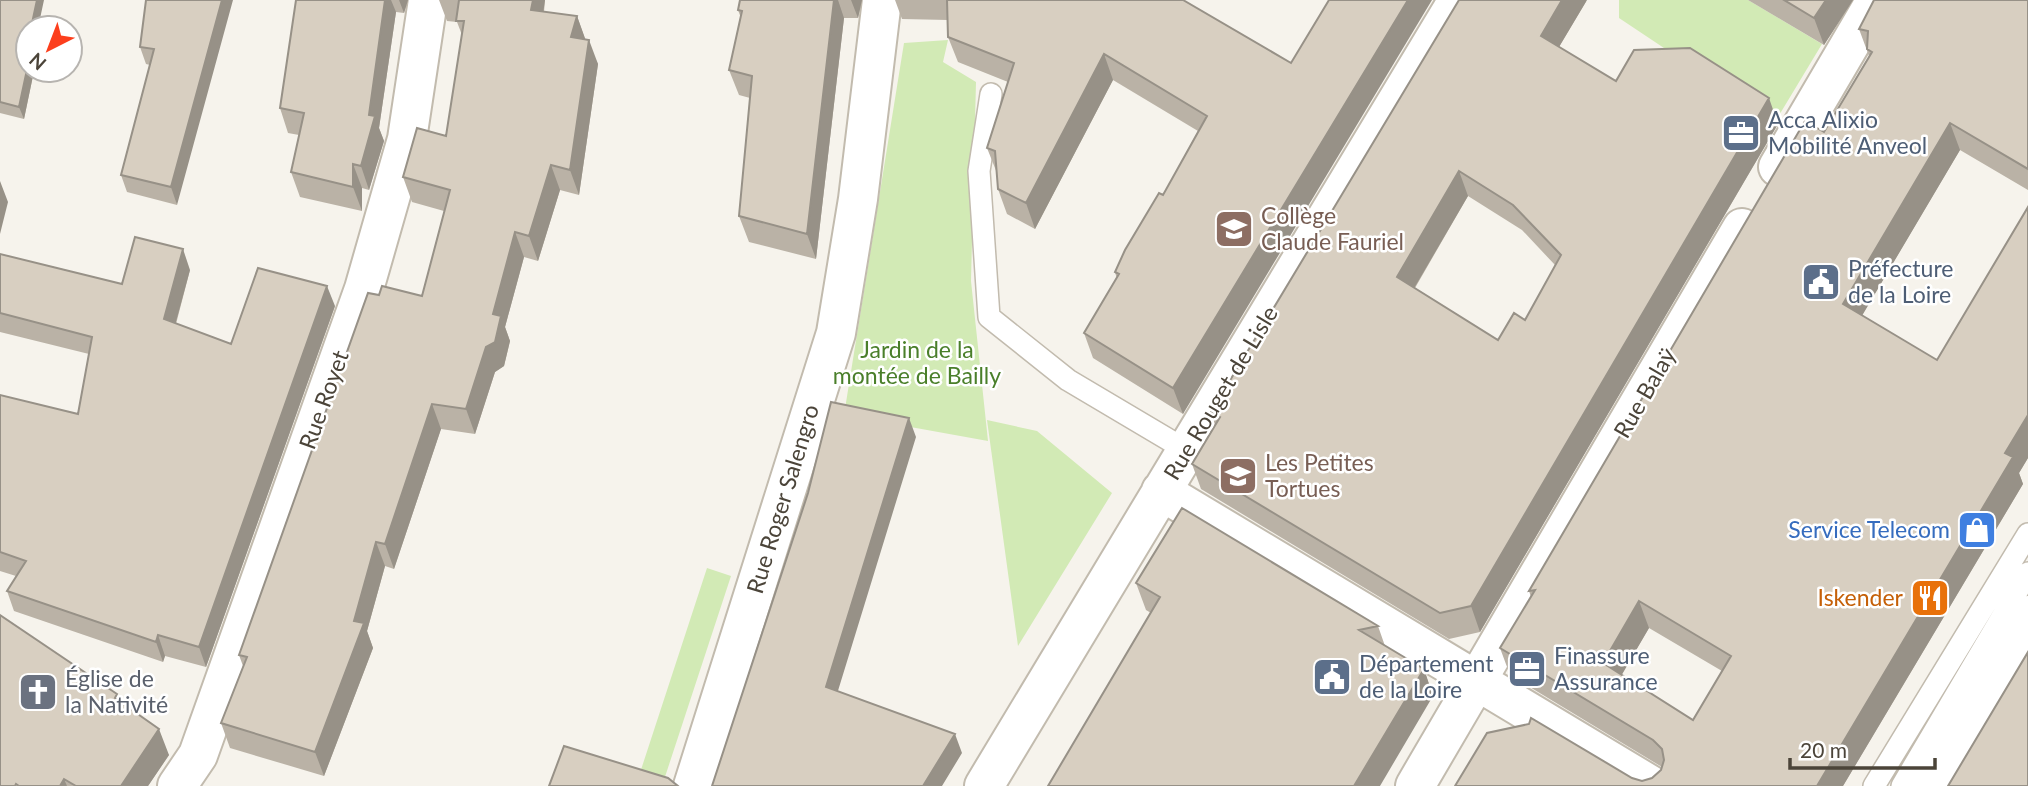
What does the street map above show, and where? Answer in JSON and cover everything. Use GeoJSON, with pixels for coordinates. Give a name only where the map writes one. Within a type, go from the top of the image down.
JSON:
{"type":"FeatureCollection","features":[{"type":"Feature","properties":{"kind":"street","name":"Rue Royet"},"geometry":{"type":"LineString","coordinates":[[177,786],[198,755],[364,289],[407,139],[428,0]]}},
{"type":"Feature","properties":{"kind":"street","name":"Rue Roger Salengro"},"geometry":{"type":"LineString","coordinates":[[693,786],[836,333],[858,199],[882,0]]}},
{"type":"Feature","properties":{"kind":"street","name":"Rue Rouget de Lisle"},"geometry":{"type":"LineString","coordinates":[[984,786],[1458,0]]}},
{"type":"Feature","properties":{"kind":"street","name":"Rue Balaÿ"},"geometry":{"type":"LineString","coordinates":[[1415,786],[1876,0]]}},
{"type":"Feature","properties":{"kind":"street"},"geometry":{"type":"LineString","coordinates":[[1161,491],[1652,786]]}},
{"type":"Feature","properties":{"kind":"street"},"geometry":{"type":"LineString","coordinates":[[1926,786],[2028,615]]}},
{"type":"Feature","properties":{"kind":"lane"},"geometry":{"type":"LineString","coordinates":[[991,94],[979,171],[989,317],[1068,380],[1186,450]]}},
{"type":"Feature","properties":{"kind":"lane"},"geometry":{"type":"LineString","coordinates":[[1874,786],[2028,534]]}},
{"type":"Feature","properties":{"kind":"lane"},"geometry":{"type":"LineString","coordinates":[[1902,786],[2028,573]]}},
{"type":"Feature","properties":{"kind":"green space"},"geometry":{"type":"Polygon","coordinates":[[[1619,0],[1748,0],[1822,44],[1775,122],[1619,18],[1619,0]]]}},
{"type":"Feature","properties":{"kind":"green space","name":"Jardin de la montée de Bailly"},"geometry":{"type":"Polygon","coordinates":[[[948,40],[943,62],[976,82],[971,281],[988,441],[844,415],[904,43],[948,40]]]}},
{"type":"Feature","properties":{"kind":"green space"},"geometry":{"type":"Polygon","coordinates":[[[987,420],[1037,431],[1112,493],[1018,646],[987,420]]]}},
{"type":"Feature","properties":{"kind":"green space"},"geometry":{"type":"Polygon","coordinates":[[[707,568],[731,576],[662,786],[637,782],[707,568]]]}},
{"type":"Feature","properties":{"kind":"building"},"geometry":{"type":"Polygon","coordinates":[[[0,0],[37,0],[34,14],[14,14],[14,84],[24,84],[19,107],[0,102],[0,0]]]}},
{"type":"Feature","properties":{"kind":"building"},"geometry":{"type":"Polygon","coordinates":[[[146,0],[222,0],[171,187],[121,175],[154,49],[140,47],[146,0]]]}},
{"type":"Feature","properties":{"kind":"building"},"geometry":{"type":"Polygon","coordinates":[[[296,0],[385,0],[369,115],[375,116],[361,166],[353,164],[353,187],[291,172],[304,113],[280,108],[296,0]]]}},
{"type":"Feature","properties":{"kind":"building"},"geometry":{"type":"Polygon","coordinates":[[[459,0],[533,0],[531,10],[577,16],[571,37],[589,40],[570,170],[551,165],[529,236],[515,232],[493,314],[501,316],[495,342],[486,347],[466,409],[432,404],[385,544],[376,542],[354,621],[364,623],[315,752],[221,723],[247,657],[239,655],[368,293],[379,295],[382,286],[422,296],[450,190],[403,177],[417,128],[446,136],[464,21],[456,21],[459,0]]]}},
{"type":"Feature","properties":{"kind":"building"},"geometry":{"type":"Polygon","coordinates":[[[740,0],[834,0],[807,234],[739,216],[752,76],[729,70],[742,11],[738,10],[740,0]]]}},
{"type":"Feature","properties":{"kind":"building"},"geometry":{"type":"Polygon","coordinates":[[[947,0],[1183,0],[1291,63],[1329,0],[1408,0],[1173,388],[1084,333],[1119,274],[1115,272],[1125,250],[1159,193],[1163,195],[1207,116],[1104,54],[1026,203],[998,189],[995,151],[987,148],[1014,63],[948,37],[947,0]]]}},
{"type":"Feature","properties":{"kind":"building"},"geometry":{"type":"Polygon","coordinates":[[[1459,0],[1562,0],[1541,36],[1616,81],[1634,50],[1690,48],[1769,98],[1471,606],[1440,613],[1192,464],[1220,417],[1211,412],[1459,0]],[[1459,171],[1397,277],[1498,340],[1514,313],[1525,320],[1561,255],[1513,205],[1459,171]]]}},
{"type":"Feature","properties":{"kind":"building"},"geometry":{"type":"Polygon","coordinates":[[[1784,0],[1826,0],[1814,18],[1784,0]]]}},
{"type":"Feature","properties":{"kind":"building"},"geometry":{"type":"Polygon","coordinates":[[[1874,0],[2028,0],[2028,169],[1950,123],[1843,304],[1937,360],[2028,207],[2028,415],[2005,453],[2013,457],[1817,786],[1455,786],[1487,733],[1529,724],[1531,718],[1632,778],[1642,781],[1652,778],[1661,770],[1664,760],[1662,749],[1653,740],[1500,648],[1535,590],[1529,591],[1805,121],[1824,132],[1872,52],[1867,49],[1868,31],[1859,29],[1874,0]],[[1639,601],[1603,663],[1693,720],[1731,656],[1639,601]]]}},
{"type":"Feature","properties":{"kind":"building"},"geometry":{"type":"Polygon","coordinates":[[[135,237],[183,249],[164,319],[231,344],[258,268],[327,286],[199,647],[158,635],[156,642],[7,591],[26,561],[0,552],[0,395],[78,414],[92,337],[0,313],[0,254],[122,284],[135,237]]]}},
{"type":"Feature","properties":{"kind":"building"},"geometry":{"type":"Polygon","coordinates":[[[831,402],[909,418],[826,687],[955,734],[923,786],[712,786],[808,493],[831,402]]]}},
{"type":"Feature","properties":{"kind":"building"},"geometry":{"type":"Polygon","coordinates":[[[1182,508],[1378,626],[1359,630],[1424,669],[1354,786],[1048,786],[1160,597],[1136,583],[1182,508]]]}},
{"type":"Feature","properties":{"kind":"building","name":"Église de la Nativité"},"geometry":{"type":"Polygon","coordinates":[[[0,615],[117,694],[115,698],[159,729],[121,786],[76,786],[64,779],[60,786],[0,786],[0,615]]]}},
{"type":"Feature","properties":{"kind":"building"},"geometry":{"type":"Polygon","coordinates":[[[2028,652],[2028,786],[1948,786],[2028,652]]]}},
{"type":"Feature","properties":{"kind":"building"},"geometry":{"type":"Polygon","coordinates":[[[564,746],[668,778],[678,786],[549,786],[564,746]]]}},
{"type":"Feature","properties":{"kind":"place","name":"Acca Alixio Mobilité Anveol"},"geometry":{"type":"Point","coordinates":[1741,133]}},
{"type":"Feature","properties":{"kind":"place","name":"Collège Claude Fauriel"},"geometry":{"type":"Point","coordinates":[1234,229]}},
{"type":"Feature","properties":{"kind":"place","name":"Préfecture de la Loire"},"geometry":{"type":"Point","coordinates":[1821,282]}},
{"type":"Feature","properties":{"kind":"place","name":"Les Petites Tortues"},"geometry":{"type":"Point","coordinates":[1238,476]}},
{"type":"Feature","properties":{"kind":"place","name":"Service Telecom"},"geometry":{"type":"Point","coordinates":[1977,530]}},
{"type":"Feature","properties":{"kind":"place","name":"Iskender"},"geometry":{"type":"Point","coordinates":[1930,598]}},
{"type":"Feature","properties":{"kind":"place","name":"Finassure Assurance"},"geometry":{"type":"Point","coordinates":[1527,669]}},
{"type":"Feature","properties":{"kind":"place","name":"Département de la Loire"},"geometry":{"type":"Point","coordinates":[1332,677]}},
{"type":"Feature","properties":{"kind":"place","name":"Église de la Nativité"},"geometry":{"type":"Point","coordinates":[38,692]}}]}
